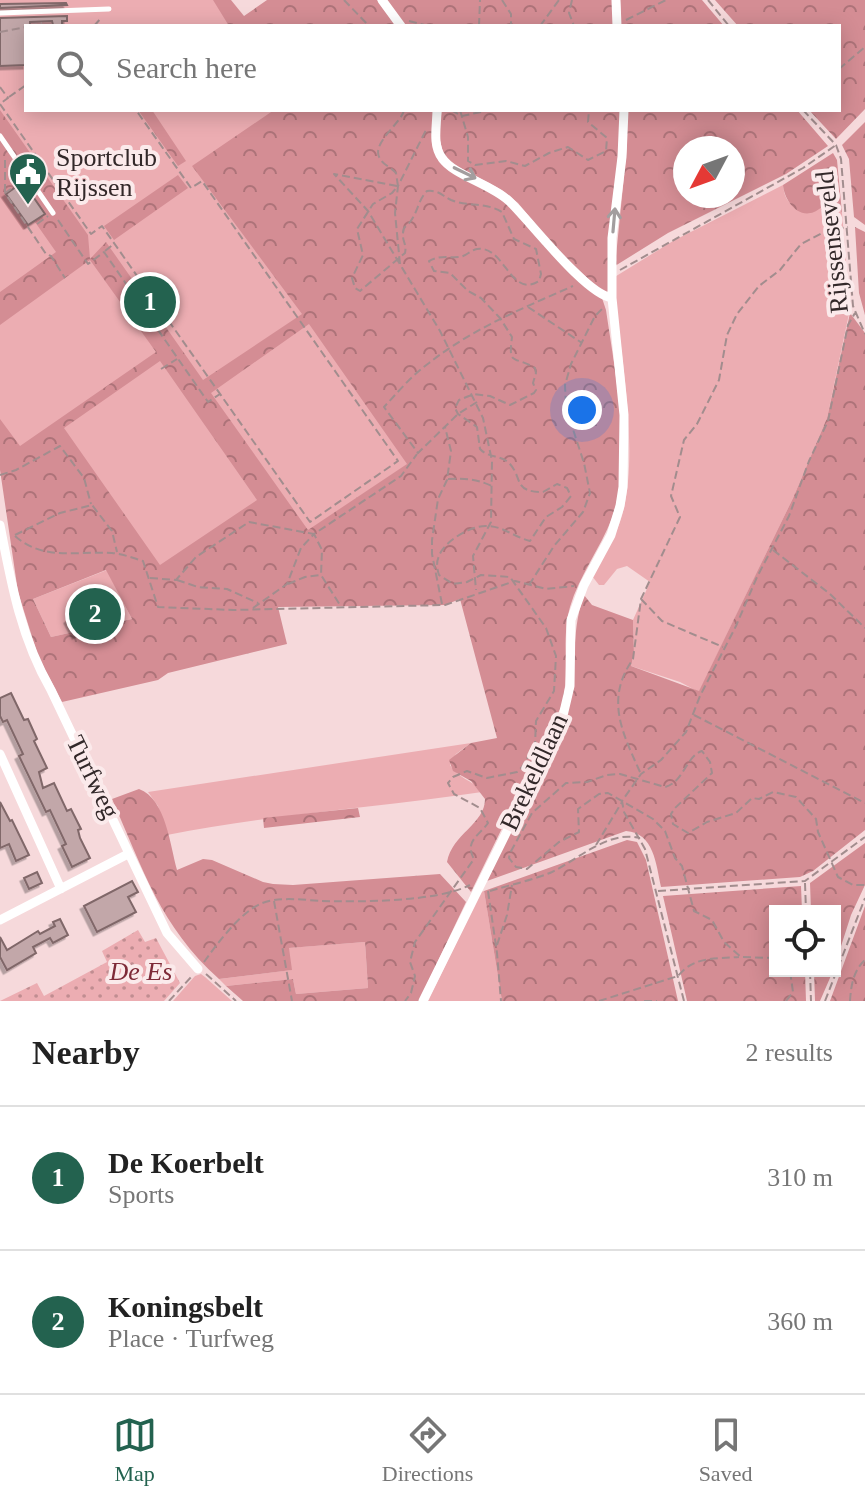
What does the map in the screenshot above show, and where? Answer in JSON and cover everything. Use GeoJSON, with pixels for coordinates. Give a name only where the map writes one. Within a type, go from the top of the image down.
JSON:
{"type":"FeatureCollection","features":[{"type":"Feature","properties":{"kind":"street"},"geometry":{"type":"LineString","coordinates":[[382,0],[400,24]]}},
{"type":"Feature","properties":{"kind":"street"},"geometry":{"type":"LineString","coordinates":[[616,0],[617,24]]}},
{"type":"Feature","properties":{"kind":"street"},"geometry":{"type":"LineString","coordinates":[[437,112],[436,145],[443,161],[503,196],[604,297],[612,298]]}},
{"type":"Feature","properties":{"kind":"street","name":"Brekeldlaan"},"geometry":{"type":"LineString","coordinates":[[423,1001],[562,720],[570,686],[571,620],[584,585],[611,535],[620,506],[624,415],[612,298],[612,238],[624,112]]}},
{"type":"Feature","properties":{"kind":"street","name":"Turfweg"},"geometry":{"type":"LineString","coordinates":[[0,525],[13,600],[34,660],[167,933],[198,969]]}},
{"type":"Feature","properties":{"kind":"street"},"geometry":{"type":"LineString","coordinates":[[0,754],[61,889]]}},
{"type":"Feature","properties":{"kind":"street"},"geometry":{"type":"LineString","coordinates":[[0,920],[128,854]]}},
{"type":"Feature","properties":{"kind":"lane"},"geometry":{"type":"LineString","coordinates":[[0,13],[109,9]]}},
{"type":"Feature","properties":{"kind":"lane"},"geometry":{"type":"LineString","coordinates":[[0,136],[53,213]]}},
{"type":"Feature","properties":{"kind":"path"},"geometry":{"type":"LineString","coordinates":[[344,0],[367,24]]}},
{"type":"Feature","properties":{"kind":"path"},"geometry":{"type":"LineString","coordinates":[[479,24],[480,0]]}},
{"type":"Feature","properties":{"kind":"path"},"geometry":{"type":"LineString","coordinates":[[502,0],[511,14],[511,24]]}},
{"type":"Feature","properties":{"kind":"path"},"geometry":{"type":"LineString","coordinates":[[541,24],[559,0]]}},
{"type":"Feature","properties":{"kind":"path"},"geometry":{"type":"LineString","coordinates":[[572,0],[569,13],[573,24]]}},
{"type":"Feature","properties":{"kind":"path"},"geometry":{"type":"LineString","coordinates":[[619,24],[666,0]]}},
{"type":"Feature","properties":{"kind":"path"},"geometry":{"type":"LineString","coordinates":[[708,0],[727,24]]}},
{"type":"Feature","properties":{"kind":"path"},"geometry":{"type":"LineString","coordinates":[[37,24],[42,23]]}},
{"type":"Feature","properties":{"kind":"path"},"geometry":{"type":"LineString","coordinates":[[0,32],[24,27]]}},
{"type":"Feature","properties":{"kind":"path"},"geometry":{"type":"LineString","coordinates":[[841,67],[865,47]]}},
{"type":"Feature","properties":{"kind":"path"},"geometry":{"type":"LineString","coordinates":[[24,86],[0,104],[91,234],[102,226],[115,243],[310,522],[398,461],[202,181],[191,188],[137,112]]}},
{"type":"Feature","properties":{"kind":"path"},"geometry":{"type":"LineString","coordinates":[[0,87],[8,98]]}},
{"type":"Feature","properties":{"kind":"path"},"geometry":{"type":"LineString","coordinates":[[398,259],[396,173],[378,155],[382,142],[403,118],[404,112]]}},
{"type":"Feature","properties":{"kind":"path"},"geometry":{"type":"LineString","coordinates":[[455,112],[462,116],[481,112]]}},
{"type":"Feature","properties":{"kind":"path"},"geometry":{"type":"LineString","coordinates":[[461,112],[468,137],[468,161],[475,165],[506,161],[525,166],[563,148],[571,148],[588,160],[606,151],[607,138],[588,122],[589,112]]}},
{"type":"Feature","properties":{"kind":"path","name":"Rijssenseveld"},"geometry":{"type":"LineString","coordinates":[[805,112],[836,145],[841,159],[855,313],[865,334]]}},
{"type":"Feature","properties":{"kind":"path"},"geometry":{"type":"LineString","coordinates":[[430,123],[398,186],[373,204],[357,229],[363,255],[352,278],[355,288],[360,291],[405,253],[402,233],[427,191],[439,191],[450,200],[476,203],[502,212],[514,239],[536,249],[541,274],[539,281],[532,286],[525,286],[494,255],[482,249],[458,257],[435,257],[429,261],[434,271],[450,273],[500,318],[512,337],[511,357],[535,368],[533,383],[536,390],[510,405],[490,396],[474,394],[455,403],[458,414],[477,427],[480,449],[510,464],[516,479],[525,489],[543,492],[557,484],[567,488],[571,496],[562,507],[546,517],[530,541],[505,529],[490,526],[482,525],[466,532],[439,555],[439,575],[457,585],[491,574],[546,589],[584,585]]}},
{"type":"Feature","properties":{"kind":"path"},"geometry":{"type":"LineString","coordinates":[[5,143],[5,193],[65,278]]}},
{"type":"Feature","properties":{"kind":"path"},"geometry":{"type":"LineString","coordinates":[[612,270],[624,270],[803,168],[836,145]]}},
{"type":"Feature","properties":{"kind":"path"},"geometry":{"type":"LineString","coordinates":[[0,174],[5,174]]}},
{"type":"Feature","properties":{"kind":"path"},"geometry":{"type":"LineString","coordinates":[[398,186],[334,174],[368,211],[398,259],[474,394],[483,418],[491,456],[492,486],[490,526],[473,556],[476,592]]}},
{"type":"Feature","properties":{"kind":"path"},"geometry":{"type":"LineString","coordinates":[[5,193],[28,176]]}},
{"type":"Feature","properties":{"kind":"path"},"geometry":{"type":"LineString","coordinates":[[37,224],[53,213],[88,264],[115,243]]}},
{"type":"Feature","properties":{"kind":"path"},"geometry":{"type":"LineString","coordinates":[[641,774],[623,737],[617,701],[633,659],[641,599],[680,517],[671,496],[684,440],[697,424],[719,380],[727,335],[737,314],[759,286],[780,270],[801,244],[826,231],[848,227]]}},
{"type":"Feature","properties":{"kind":"path"},"geometry":{"type":"LineString","coordinates":[[104,252],[208,402],[221,393]]}},
{"type":"Feature","properties":{"kind":"path"},"geometry":{"type":"LineString","coordinates":[[418,453],[384,407],[426,364],[449,348],[500,318],[586,280]]}},
{"type":"Feature","properties":{"kind":"path"},"geometry":{"type":"LineString","coordinates":[[529,585],[554,546],[583,512],[590,493],[565,397],[568,374],[582,343],[595,316],[612,298]]}},
{"type":"Feature","properties":{"kind":"path"},"geometry":{"type":"LineString","coordinates":[[527,306],[582,343]]}},
{"type":"Feature","properties":{"kind":"path"},"geometry":{"type":"LineString","coordinates":[[596,846],[637,778],[651,769],[686,732],[789,516],[828,421],[848,325],[855,313]]}},
{"type":"Feature","properties":{"kind":"path"},"geometry":{"type":"LineString","coordinates":[[161,369],[178,358]]}},
{"type":"Feature","properties":{"kind":"path"},"geometry":{"type":"LineString","coordinates":[[287,584],[301,548],[314,534],[401,476],[418,453],[445,426],[477,402]]}},
{"type":"Feature","properties":{"kind":"path"},"geometry":{"type":"LineString","coordinates":[[443,605],[432,540],[438,499],[447,480],[451,451],[445,426]]}},
{"type":"Feature","properties":{"kind":"path"},"geometry":{"type":"LineString","coordinates":[[0,475],[16,470],[60,446],[84,478],[92,505],[112,531],[117,553]]}},
{"type":"Feature","properties":{"kind":"path"},"geometry":{"type":"LineString","coordinates":[[447,480],[463,478],[492,486]]}},
{"type":"Feature","properties":{"kind":"path"},"geometry":{"type":"LineString","coordinates":[[92,505],[60,513],[15,536],[30,547],[49,554],[117,553],[143,561],[158,607],[443,605],[515,581]]}},
{"type":"Feature","properties":{"kind":"path"},"geometry":{"type":"LineString","coordinates":[[176,580],[196,557],[249,522],[314,534]]}},
{"type":"Feature","properties":{"kind":"path"},"geometry":{"type":"LineString","coordinates":[[314,534],[322,550],[321,575],[341,607]]}},
{"type":"Feature","properties":{"kind":"path"},"geometry":{"type":"LineString","coordinates":[[772,549],[830,594],[865,628]]}},
{"type":"Feature","properties":{"kind":"path"},"geometry":{"type":"LineString","coordinates":[[252,608],[287,584],[321,575]]}},
{"type":"Feature","properties":{"kind":"path"},"geometry":{"type":"LineString","coordinates":[[149,578],[227,589],[258,603]]}},
{"type":"Feature","properties":{"kind":"path"},"geometry":{"type":"LineString","coordinates":[[405,1001],[411,993],[415,976],[410,962],[415,942],[474,859],[470,852],[471,840],[488,823],[480,808],[454,794],[448,783],[453,777],[467,771],[487,778],[517,772],[532,753],[536,721],[550,703],[554,691],[556,656],[546,628],[515,581]]}},
{"type":"Feature","properties":{"kind":"path"},"geometry":{"type":"LineString","coordinates":[[641,599],[662,621],[724,648]]}},
{"type":"Feature","properties":{"kind":"path"},"geometry":{"type":"LineString","coordinates":[[693,714],[865,803]]}},
{"type":"Feature","properties":{"kind":"path"},"geometry":{"type":"LineString","coordinates":[[741,957],[724,942],[712,920],[694,911],[682,866],[675,858],[665,831],[642,810],[603,793],[578,809],[579,832],[559,842],[527,869],[516,867],[509,858],[527,821],[566,783],[587,782],[607,775],[671,786],[694,754],[702,751],[710,762],[712,773],[675,808],[671,814],[673,824],[688,833],[707,822],[736,813],[752,798],[759,799],[773,792],[790,794],[816,819],[818,832],[838,877],[845,883],[865,885]]}},
{"type":"Feature","properties":{"kind":"path"},"geometry":{"type":"LineString","coordinates":[[622,801],[624,812],[641,838],[684,1001]]}},
{"type":"Feature","properties":{"kind":"path"},"geometry":{"type":"LineString","coordinates":[[501,1001],[488,891],[549,873],[596,846],[626,835],[641,838]]}},
{"type":"Feature","properties":{"kind":"path"},"geometry":{"type":"LineString","coordinates":[[657,891],[805,881],[865,837]]}},
{"type":"Feature","properties":{"kind":"path"},"geometry":{"type":"LineString","coordinates":[[169,1001],[233,927],[256,906],[274,901],[368,903],[461,890],[484,877]]}},
{"type":"Feature","properties":{"kind":"path"},"geometry":{"type":"LineString","coordinates":[[805,881],[806,905]]}},
{"type":"Feature","properties":{"kind":"path"},"geometry":{"type":"LineString","coordinates":[[496,947],[507,915],[512,884]]}},
{"type":"Feature","properties":{"kind":"path"},"geometry":{"type":"LineString","coordinates":[[825,1001],[865,898]]}},
{"type":"Feature","properties":{"kind":"path"},"geometry":{"type":"LineString","coordinates":[[274,901],[292,1001]]}},
{"type":"Feature","properties":{"kind":"path"},"geometry":{"type":"LineString","coordinates":[[599,1001],[678,976],[686,966],[700,960],[769,958]]}},
{"type":"Feature","properties":{"kind":"path"},"geometry":{"type":"LineString","coordinates":[[850,1001],[851,984],[865,960]]}},
{"type":"Feature","properties":{"kind":"path"},"geometry":{"type":"LineString","coordinates":[[198,969],[236,1001]]}},
{"type":"Feature","properties":{"kind":"path"},"geometry":{"type":"LineString","coordinates":[[786,1001],[793,992],[791,977]]}},
{"type":"Feature","properties":{"kind":"path"},"geometry":{"type":"LineString","coordinates":[[810,977],[811,1001]]}},
{"type":"Feature","properties":{"kind":"path"},"geometry":{"type":"LineString","coordinates":[[644,1001],[657,1001]]}},
{"type":"Feature","properties":{"kind":"green space"},"geometry":{"type":"Polygon","coordinates":[[[0,0],[227,0],[245,24],[24,24],[24,112],[294,112],[417,466],[312,542],[160,579],[14,459],[0,439],[0,0]]]}},
{"type":"Feature","properties":{"kind":"green space"},"geometry":{"type":"Polygon","coordinates":[[[213,0],[231,0],[244,16],[267,0],[377,0],[395,24],[228,24],[213,0]]]}},
{"type":"Feature","properties":{"kind":"green space"},"geometry":{"type":"Polygon","coordinates":[[[386,0],[613,0],[615,24],[404,24],[386,0]]]}},
{"type":"Feature","properties":{"kind":"green space"},"geometry":{"type":"Polygon","coordinates":[[[620,0],[702,0],[722,24],[621,24],[620,0]]]}},
{"type":"Feature","properties":{"kind":"green space"},"geometry":{"type":"Polygon","coordinates":[[[715,0],[865,0],[865,109],[836,139],[811,112],[841,112],[841,24],[736,24],[715,0]]]}},
{"type":"Feature","properties":{"kind":"green space"},"geometry":{"type":"Polygon","coordinates":[[[0,110],[88,235],[90,259],[106,242],[203,380],[302,314],[192,166],[271,112],[433,112],[432,144],[439,162],[504,200],[602,298],[620,415],[622,443],[618,495],[612,518],[570,607],[562,705],[471,892],[447,862],[455,844],[480,815],[485,799],[471,781],[453,771],[449,760],[471,743],[497,738],[460,599],[445,605],[278,607],[287,644],[168,673],[158,680],[62,702],[38,656],[18,592],[0,470],[0,419],[20,446],[156,352],[90,260],[0,325],[0,292],[56,252],[35,222],[23,230],[0,197],[0,110]],[[309,324],[211,393],[308,530],[407,464],[309,324]],[[160,361],[64,428],[160,565],[257,500],[160,361]],[[106,570],[33,599],[51,637],[132,619],[106,570]]]}},
{"type":"Feature","properties":{"kind":"green space"},"geometry":{"type":"Polygon","coordinates":[[[139,112],[153,112],[186,161],[178,166],[139,112]]]}},
{"type":"Feature","properties":{"kind":"green space"},"geometry":{"type":"Polygon","coordinates":[[[442,112],[621,112],[609,292],[604,294],[551,243],[518,203],[502,190],[451,163],[444,156],[438,133],[442,112]]]}},
{"type":"Feature","properties":{"kind":"green space"},"geometry":{"type":"Polygon","coordinates":[[[627,112],[799,112],[828,146],[786,174],[745,194],[745,136],[673,136],[673,208],[718,208],[668,233],[615,266],[627,146],[627,112]]]}},
{"type":"Feature","properties":{"kind":"green space"},"geometry":{"type":"Polygon","coordinates":[[[865,122],[865,225],[854,217],[849,159],[842,145],[865,122]]]}},
{"type":"Feature","properties":{"kind":"green space"},"geometry":{"type":"Polygon","coordinates":[[[833,153],[837,160],[842,213],[832,204],[814,212],[802,213],[789,202],[783,185],[833,153]]]}},
{"type":"Feature","properties":{"kind":"green space"},"geometry":{"type":"Polygon","coordinates":[[[178,175],[188,188],[114,240],[104,226],[178,175]]]}},
{"type":"Feature","properties":{"kind":"green space"},"geometry":{"type":"Polygon","coordinates":[[[783,185],[789,202],[802,212],[835,205],[842,213],[850,309],[827,418],[793,498],[699,692],[680,682],[631,666],[634,654],[633,620],[650,582],[627,566],[617,569],[604,585],[599,585],[592,576],[620,522],[629,466],[627,402],[613,278],[673,241],[738,208],[745,208],[745,204],[783,185]]]}},
{"type":"Feature","properties":{"kind":"green space"},"geometry":{"type":"Polygon","coordinates":[[[855,227],[865,232],[865,315],[859,293],[855,227]]]}},
{"type":"Feature","properties":{"kind":"green space"},"geometry":{"type":"Polygon","coordinates":[[[850,313],[865,333],[865,830],[813,871],[800,877],[661,887],[648,844],[643,837],[626,831],[487,881],[567,715],[573,685],[579,610],[584,595],[592,605],[633,620],[634,654],[631,666],[699,691],[793,498],[827,418],[850,313]]]}},
{"type":"Feature","properties":{"kind":"green space"},"geometry":{"type":"Polygon","coordinates":[[[107,570],[132,619],[51,637],[33,599],[107,570]]]}},
{"type":"Feature","properties":{"kind":"green space"},"geometry":{"type":"Polygon","coordinates":[[[471,743],[456,754],[450,765],[482,792],[167,835],[158,806],[148,792],[471,743]]]}},
{"type":"Feature","properties":{"kind":"green space"},"geometry":{"type":"Polygon","coordinates":[[[139,789],[148,794],[161,812],[177,870],[203,859],[212,860],[263,882],[293,885],[440,874],[466,902],[419,1001],[243,1001],[226,986],[293,979],[296,994],[368,988],[365,942],[289,948],[292,970],[219,979],[199,959],[167,917],[112,799],[139,789]]]}},
{"type":"Feature","properties":{"kind":"green space"},"geometry":{"type":"Polygon","coordinates":[[[358,808],[360,817],[264,828],[263,818],[358,808]]]}},
{"type":"Feature","properties":{"kind":"green space"},"geometry":{"type":"Polygon","coordinates":[[[627,840],[637,842],[646,860],[678,1001],[502,1001],[484,891],[627,840]]]}},
{"type":"Feature","properties":{"kind":"green space"},"geometry":{"type":"Polygon","coordinates":[[[865,843],[865,885],[841,946],[841,905],[811,905],[810,883],[865,843]]]}},
{"type":"Feature","properties":{"kind":"green space"},"geometry":{"type":"Polygon","coordinates":[[[801,886],[802,905],[769,905],[769,977],[805,977],[806,1001],[687,1001],[663,896],[801,886]]]}},
{"type":"Feature","properties":{"kind":"green space"},"geometry":{"type":"Polygon","coordinates":[[[484,891],[502,1001],[428,1001],[481,892],[484,891]]]}},
{"type":"Feature","properties":{"kind":"green space"},"geometry":{"type":"Polygon","coordinates":[[[865,906],[865,1001],[830,1001],[865,906]]]}},
{"type":"Feature","properties":{"kind":"green space","name":"De Es"},"geometry":{"type":"Polygon","coordinates":[[[138,930],[145,942],[156,938],[180,983],[164,1001],[0,1001],[37,983],[44,996],[107,962],[102,951],[138,930]]]}},
{"type":"Feature","properties":{"kind":"green space"},"geometry":{"type":"Polygon","coordinates":[[[365,942],[368,988],[296,994],[293,979],[226,986],[219,979],[291,970],[288,948],[365,942]]]}},
{"type":"Feature","properties":{"kind":"green space"},"geometry":{"type":"Polygon","coordinates":[[[201,974],[232,1001],[173,1001],[195,976],[201,974]]]}},
{"type":"Feature","properties":{"kind":"green space"},"geometry":{"type":"Polygon","coordinates":[[[814,977],[830,977],[820,1001],[815,1001],[814,977]]]}},
{"type":"Feature","properties":{"kind":"building"},"geometry":{"type":"Polygon","coordinates":[[[0,4],[67,5],[0,8],[0,4]]]}},
{"type":"Feature","properties":{"kind":"building"},"geometry":{"type":"Polygon","coordinates":[[[67,16],[67,21],[62,21],[62,24],[53,24],[52,21],[24,24],[24,65],[0,66],[0,18],[67,16]]]}},
{"type":"Feature","properties":{"kind":"building"},"geometry":{"type":"Polygon","coordinates":[[[23,182],[45,214],[28,225],[6,194],[23,182]]]}},
{"type":"Feature","properties":{"kind":"building"},"geometry":{"type":"Polygon","coordinates":[[[84,608],[94,626],[76,635],[68,620],[84,608]]]}},
{"type":"Feature","properties":{"kind":"building"},"geometry":{"type":"Polygon","coordinates":[[[11,693],[24,720],[28,719],[47,768],[39,772],[43,788],[54,783],[67,811],[71,809],[81,829],[78,830],[80,838],[90,858],[72,867],[62,846],[66,844],[50,810],[46,812],[19,756],[23,754],[7,720],[3,722],[0,716],[0,698],[11,693]]]}},
{"type":"Feature","properties":{"kind":"building"},"geometry":{"type":"Polygon","coordinates":[[[0,802],[29,855],[16,861],[9,844],[0,848],[0,802]]]}},
{"type":"Feature","properties":{"kind":"building"},"geometry":{"type":"Polygon","coordinates":[[[37,872],[42,883],[29,889],[24,878],[37,872]]]}},
{"type":"Feature","properties":{"kind":"building"},"geometry":{"type":"Polygon","coordinates":[[[132,881],[138,892],[128,897],[136,912],[97,932],[84,906],[132,881]]]}},
{"type":"Feature","properties":{"kind":"building"},"geometry":{"type":"Polygon","coordinates":[[[60,919],[68,935],[53,943],[50,938],[33,947],[36,953],[7,970],[0,957],[0,937],[7,950],[38,931],[40,934],[55,926],[53,922],[60,919]]]}},
{"type":"Feature","properties":{"kind":"place","name":"Sportclub Rijssen"},"geometry":{"type":"Point","coordinates":[28,206]}},
{"type":"Feature","properties":{"kind":"place","name":"De Koerbelt"},"geometry":{"type":"Point","coordinates":[150,302]}},
{"type":"Feature","properties":{"kind":"place","name":"Koningsbelt"},"geometry":{"type":"Point","coordinates":[95,614]}}]}
